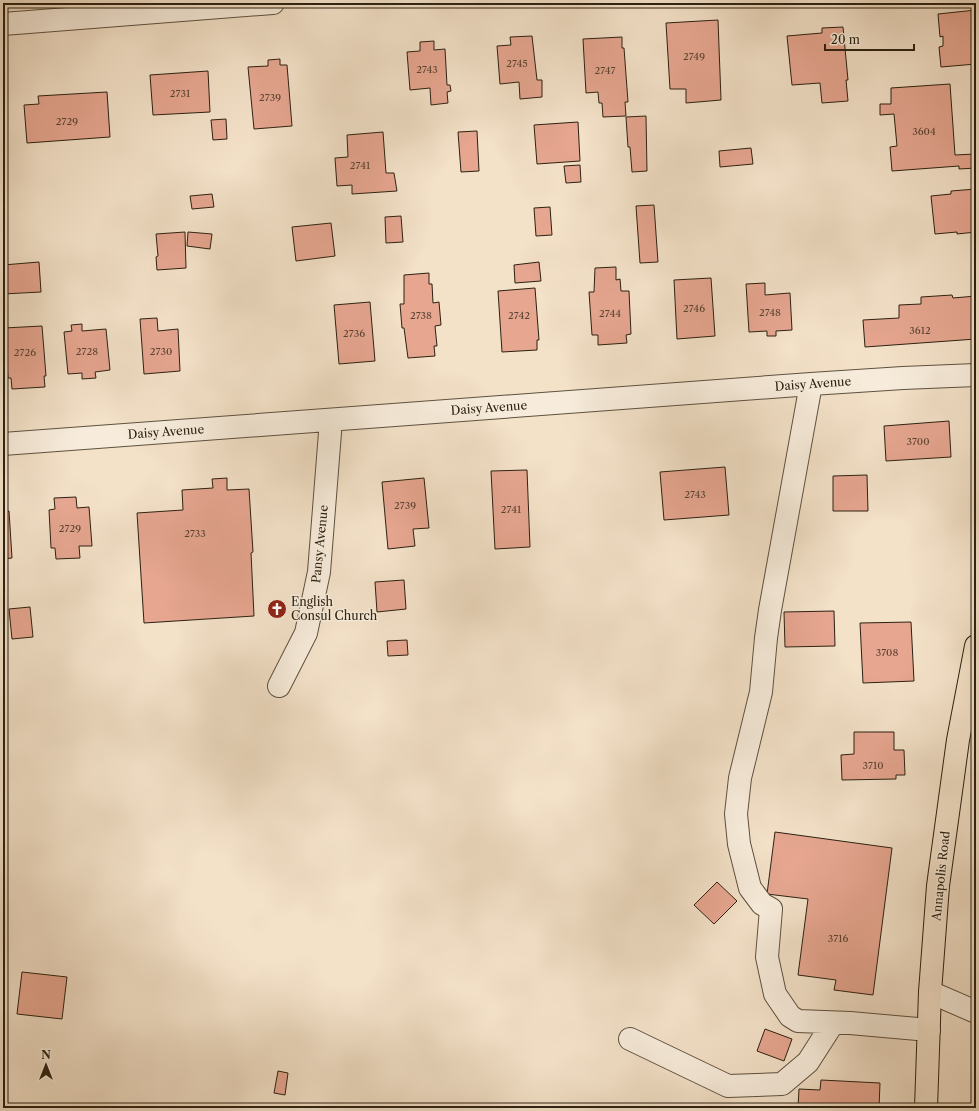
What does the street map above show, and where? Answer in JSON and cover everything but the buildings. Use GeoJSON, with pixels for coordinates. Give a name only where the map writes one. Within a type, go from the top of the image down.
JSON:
{"type":"FeatureCollection","features":[{"type":"Feature","properties":{"kind":"main road","name":"Annapolis Road"},"geometry":{"type":"LineString","coordinates":[[926,1108],[930,992],[940,870],[958,740],[976,646]]}},
{"type":"Feature","properties":{"kind":"street"},"geometry":{"type":"LineString","coordinates":[[3,24],[273,3]]}},
{"type":"Feature","properties":{"kind":"street","name":"Daisy Avenue"},"geometry":{"type":"LineString","coordinates":[[3,444],[811,384],[976,375]]}},
{"type":"Feature","properties":{"kind":"street"},"geometry":{"type":"LineString","coordinates":[[811,384],[770,610],[761,692],[740,778],[736,814],[739,844],[750,888],[762,904],[771,909],[767,957],[775,994],[790,1016],[798,1021],[929,1030]]}},
{"type":"Feature","properties":{"kind":"street","name":"Pansy Avenue"},"geometry":{"type":"LineString","coordinates":[[279,686],[306,633],[318,572],[331,420]]}},
{"type":"Feature","properties":{"kind":"street"},"geometry":{"type":"LineString","coordinates":[[930,992],[976,1012]]}},
{"type":"Feature","properties":{"kind":"street"},"geometry":{"type":"LineString","coordinates":[[630,1039],[728,1086],[782,1084],[808,1062],[833,1023]]}},
{"type":"Feature","properties":{"kind":"place","name":"English Consul Church"},"geometry":{"type":"Point","coordinates":[277,609]}}]}
